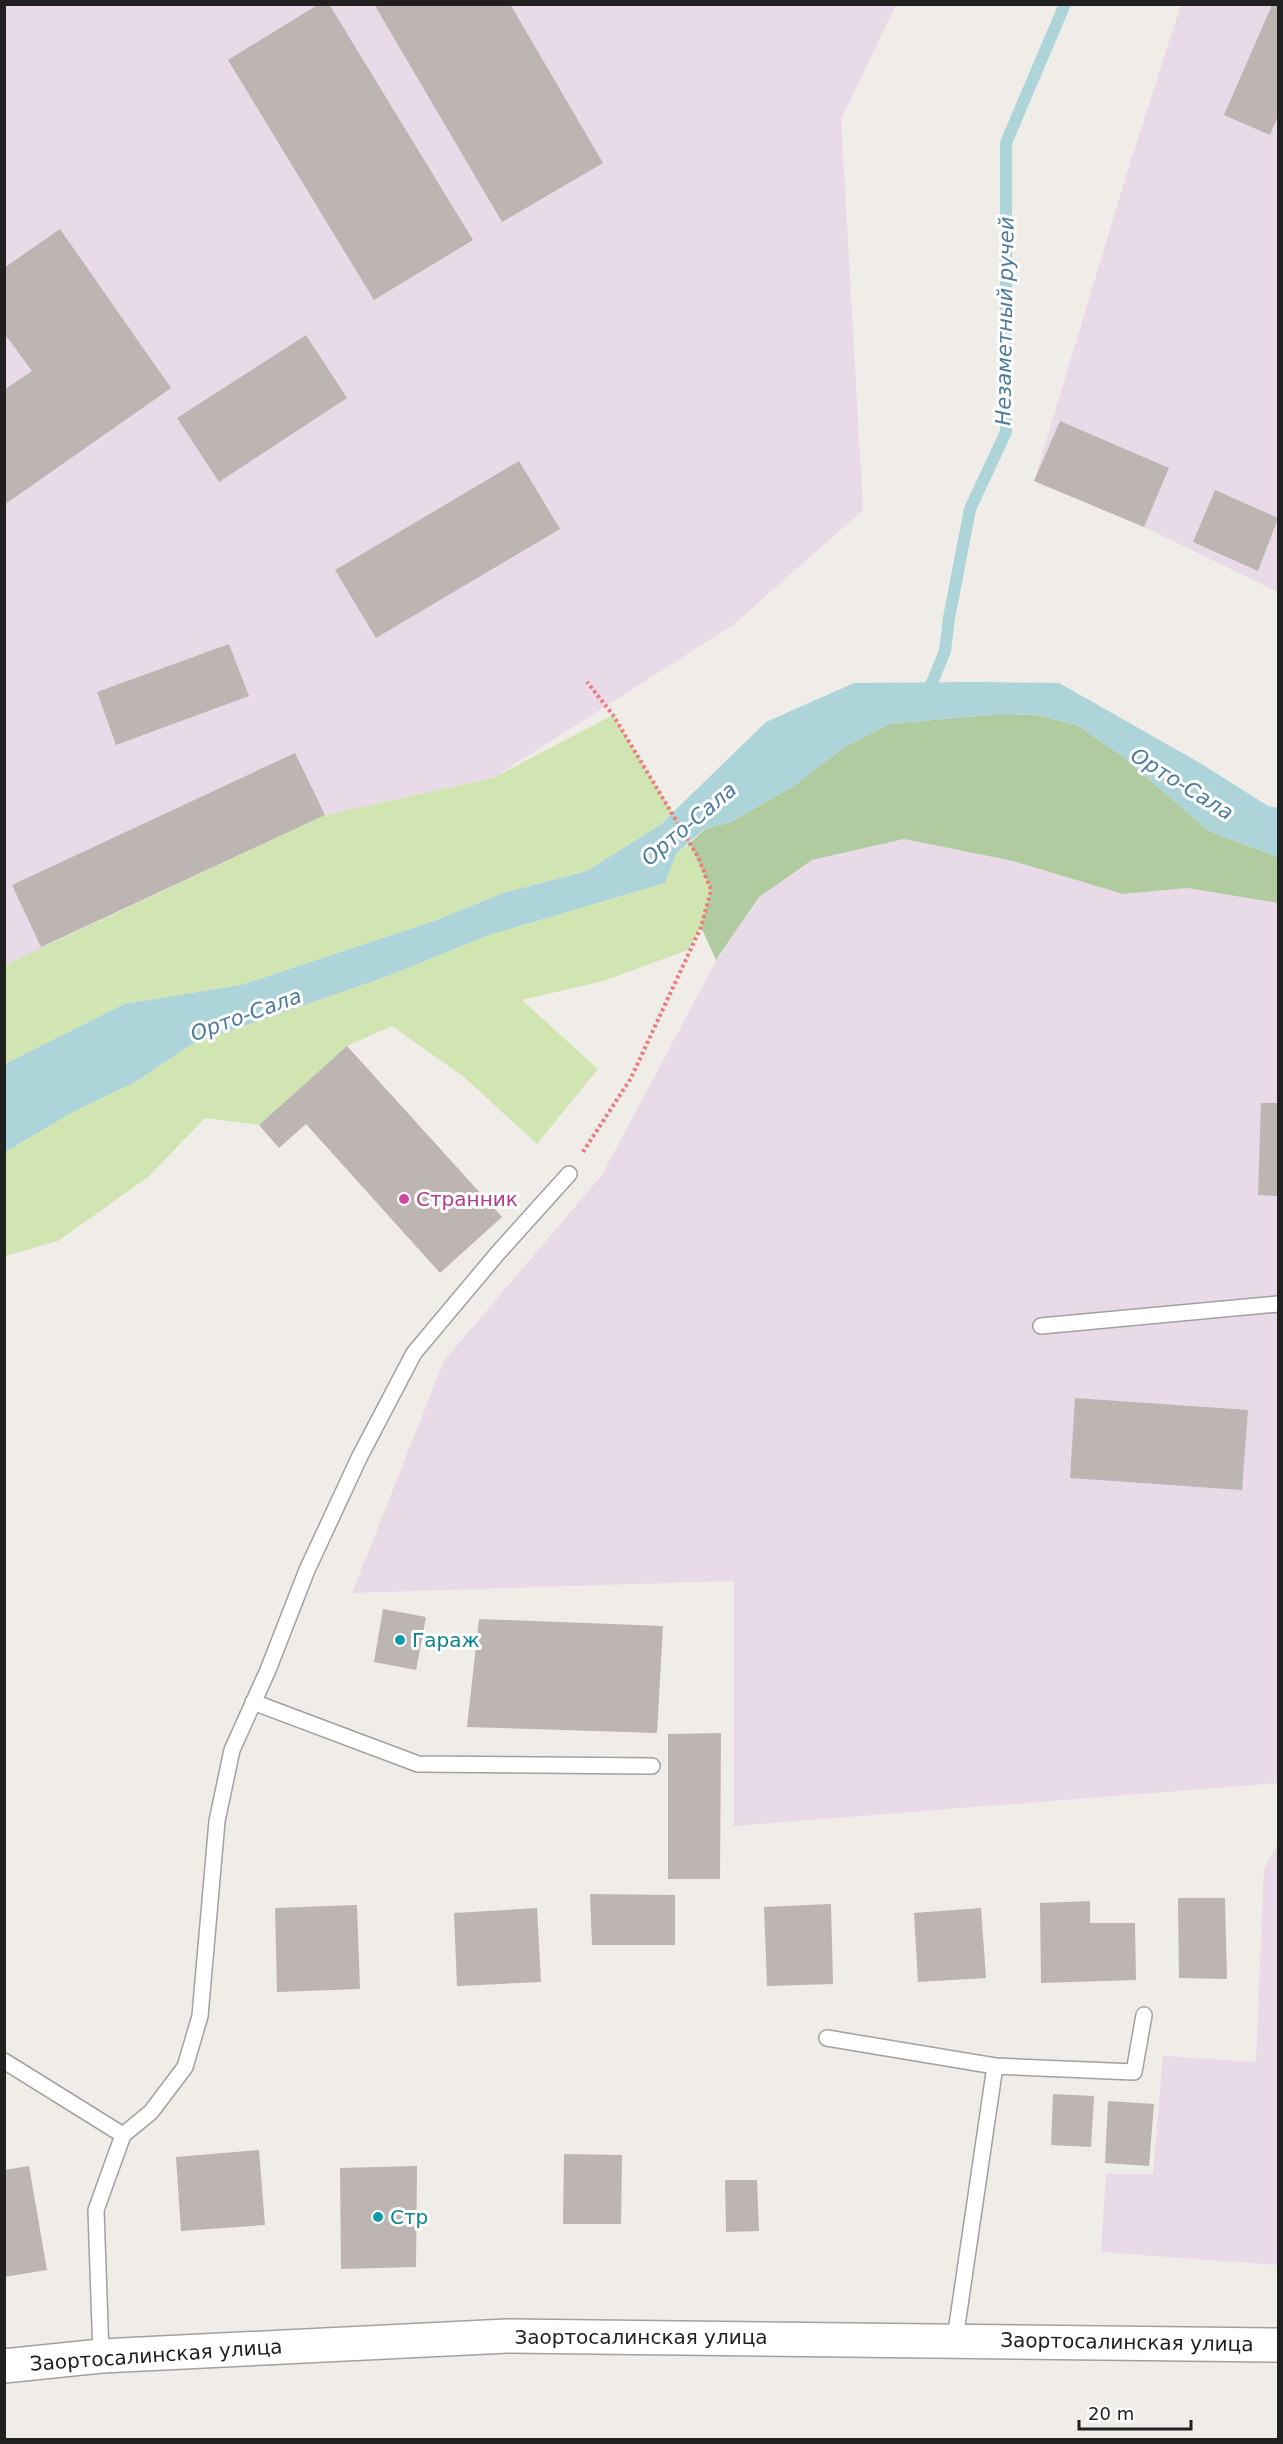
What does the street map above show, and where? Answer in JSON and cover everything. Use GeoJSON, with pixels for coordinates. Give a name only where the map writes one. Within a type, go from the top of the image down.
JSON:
{"type":"FeatureCollection","features":[{"type":"Feature","properties":{"kind":"street","name":"Заортосалинская улица"},"geometry":{"type":"LineString","coordinates":[[4,2366],[101,2356],[507,2336],[955,2339],[1278,2345]]}},
{"type":"Feature","properties":{"kind":"lane"},"geometry":{"type":"LineString","coordinates":[[101,2356],[96,2210],[123,2135],[151,2112],[185,2067],[200,2016],[217,1821],[232,1750],[307,1570],[360,1456],[414,1353],[496,1254],[569,1174]]}},
{"type":"Feature","properties":{"kind":"lane"},"geometry":{"type":"LineString","coordinates":[[1041,1326],[1278,1304]]}},
{"type":"Feature","properties":{"kind":"lane"},"geometry":{"type":"LineString","coordinates":[[253,1702],[418,1764],[652,1766]]}},
{"type":"Feature","properties":{"kind":"lane"},"geometry":{"type":"LineString","coordinates":[[827,2038],[995,2066],[1134,2072],[1144,2015]]}},
{"type":"Feature","properties":{"kind":"lane"},"geometry":{"type":"LineString","coordinates":[[4,2061],[123,2135]]}},
{"type":"Feature","properties":{"kind":"lane"},"geometry":{"type":"LineString","coordinates":[[955,2339],[995,2066]]}},
{"type":"Feature","properties":{"kind":"path"},"geometry":{"type":"LineString","coordinates":[[569,1174],[631,1078],[701,927],[711,890],[698,857],[613,715],[587,682]]}},
{"type":"Feature","properties":{"kind":"shaded area"},"geometry":{"type":"Polygon","coordinates":[[[5,5],[896,5],[841,119],[863,510],[733,625],[493,778],[325,815],[5,965],[5,5]]]}},
{"type":"Feature","properties":{"kind":"shaded area"},"geometry":{"type":"Polygon","coordinates":[[[1181,5],[1278,5],[1278,592],[1144,527],[1034,481],[1127,173],[1181,5]]]}},
{"type":"Feature","properties":{"kind":"shaded area"},"geometry":{"type":"Polygon","coordinates":[[[904,839],[1013,861],[1123,894],[1187,888],[1278,903],[1278,1783],[734,1826],[734,1581],[352,1593],[444,1361],[602,1175],[716,961],[759,897],[812,860],[904,839]]]}},
{"type":"Feature","properties":{"kind":"shaded area"},"geometry":{"type":"Polygon","coordinates":[[[1278,1844],[1278,2265],[1101,2252],[1106,2174],[1153,2174],[1163,2056],[1256,2062],[1264,1868],[1278,1844]]]}},
{"type":"Feature","properties":{"kind":"green space"},"geometry":{"type":"Polygon","coordinates":[[[999,714],[1037,715],[1077,725],[1122,756],[1209,831],[1278,857],[1278,903],[1187,888],[1123,894],[1013,861],[904,839],[812,860],[759,897],[716,960],[701,927],[711,890],[690,843],[705,829],[731,822],[792,787],[843,748],[889,724],[999,714]]]}},
{"type":"Feature","properties":{"kind":"green space"},"geometry":{"type":"Polygon","coordinates":[[[613,715],[672,812],[660,825],[587,871],[503,893],[434,921],[241,985],[124,1004],[5,1064],[5,965],[325,815],[493,778],[613,715]]]}},
{"type":"Feature","properties":{"kind":"green space"},"geometry":{"type":"Polygon","coordinates":[[[690,843],[711,890],[701,927],[688,950],[603,981],[522,1000],[598,1069],[537,1144],[464,1077],[392,1026],[347,1046],[259,1125],[205,1118],[148,1177],[58,1241],[5,1256],[5,1152],[73,1112],[135,1082],[192,1044],[388,976],[489,935],[665,883],[676,854],[690,843]]]}},
{"type":"Feature","properties":{"kind":"water","name":"Орто-Сала"},"geometry":{"type":"Polygon","coordinates":[[[854,683],[1059,683],[1200,763],[1268,806],[1278,808],[1278,857],[1209,831],[1122,756],[1077,725],[1037,715],[999,714],[889,724],[843,748],[792,787],[731,822],[704,829],[676,854],[665,883],[489,935],[388,976],[192,1044],[135,1082],[73,1112],[5,1152],[5,1064],[124,1004],[241,985],[434,921],[503,893],[587,871],[660,825],[766,722],[854,683]]]}},
{"type":"Feature","properties":{"kind":"building"},"geometry":{"type":"Polygon","coordinates":[[[319,4],[329,4],[473,240],[374,300],[228,60],[319,4]]]}},
{"type":"Feature","properties":{"kind":"building"},"geometry":{"type":"Polygon","coordinates":[[[374,4],[510,4],[603,163],[502,222],[374,4]]]}},
{"type":"Feature","properties":{"kind":"building"},"geometry":{"type":"Polygon","coordinates":[[[1272,5],[1278,5],[1278,116],[1270,135],[1224,115],[1272,5]]]}},
{"type":"Feature","properties":{"kind":"building"},"geometry":{"type":"Polygon","coordinates":[[[60,229],[171,388],[4,505],[4,390],[32,371],[4,333],[4,268],[60,229]]]}},
{"type":"Feature","properties":{"kind":"building"},"geometry":{"type":"Polygon","coordinates":[[[306,335],[347,398],[219,482],[177,418],[306,335]]]}},
{"type":"Feature","properties":{"kind":"building"},"geometry":{"type":"Polygon","coordinates":[[[1060,421],[1169,468],[1144,527],[1034,481],[1060,421]]]}},
{"type":"Feature","properties":{"kind":"building"},"geometry":{"type":"Polygon","coordinates":[[[519,461],[560,529],[376,638],[335,570],[519,461]]]}},
{"type":"Feature","properties":{"kind":"building"},"geometry":{"type":"Polygon","coordinates":[[[1215,490],[1278,518],[1258,571],[1193,542],[1215,490]]]}},
{"type":"Feature","properties":{"kind":"building"},"geometry":{"type":"Polygon","coordinates":[[[229,644],[249,696],[116,745],[97,692],[229,644]]]}},
{"type":"Feature","properties":{"kind":"building"},"geometry":{"type":"Polygon","coordinates":[[[295,753],[325,815],[41,947],[12,885],[295,753]]]}},
{"type":"Feature","properties":{"kind":"building"},"geometry":{"type":"Polygon","coordinates":[[[347,1046],[502,1217],[440,1273],[306,1124],[279,1148],[259,1125],[347,1046]]]}},
{"type":"Feature","properties":{"kind":"building"},"geometry":{"type":"Polygon","coordinates":[[[1261,1103],[1278,1103],[1278,1196],[1258,1195],[1261,1103]]]}},
{"type":"Feature","properties":{"kind":"building"},"geometry":{"type":"Polygon","coordinates":[[[1075,1398],[1248,1410],[1242,1490],[1070,1478],[1075,1398]]]}},
{"type":"Feature","properties":{"kind":"building","name":"Гараж"},"geometry":{"type":"Polygon","coordinates":[[[383,1609],[426,1617],[416,1670],[374,1662],[383,1609]]]}},
{"type":"Feature","properties":{"kind":"building"},"geometry":{"type":"Polygon","coordinates":[[[479,1619],[663,1626],[657,1733],[467,1727],[479,1619]]]}},
{"type":"Feature","properties":{"kind":"building"},"geometry":{"type":"Polygon","coordinates":[[[721,1733],[720,1879],[668,1879],[668,1734],[721,1733]]]}},
{"type":"Feature","properties":{"kind":"building"},"geometry":{"type":"Polygon","coordinates":[[[590,1894],[675,1895],[675,1945],[592,1945],[590,1894]]]}},
{"type":"Feature","properties":{"kind":"building"},"geometry":{"type":"Polygon","coordinates":[[[1178,1898],[1225,1898],[1227,1979],[1179,1978],[1178,1898]]]}},
{"type":"Feature","properties":{"kind":"building"},"geometry":{"type":"Polygon","coordinates":[[[1090,1901],[1090,1923],[1135,1923],[1136,1980],[1041,1983],[1040,1903],[1090,1901]]]}},
{"type":"Feature","properties":{"kind":"building"},"geometry":{"type":"Polygon","coordinates":[[[831,1904],[833,1984],[767,1986],[764,1907],[831,1904]]]}},
{"type":"Feature","properties":{"kind":"building"},"geometry":{"type":"Polygon","coordinates":[[[357,1905],[360,1989],[277,1992],[275,1908],[357,1905]]]}},
{"type":"Feature","properties":{"kind":"building"},"geometry":{"type":"Polygon","coordinates":[[[537,1908],[541,1982],[457,1986],[454,1913],[537,1908]]]}},
{"type":"Feature","properties":{"kind":"building"},"geometry":{"type":"Polygon","coordinates":[[[981,1908],[986,1978],[918,1982],[914,1913],[981,1908]]]}},
{"type":"Feature","properties":{"kind":"building"},"geometry":{"type":"Polygon","coordinates":[[[1053,2094],[1094,2096],[1091,2147],[1051,2145],[1053,2094]]]}},
{"type":"Feature","properties":{"kind":"building"},"geometry":{"type":"Polygon","coordinates":[[[1108,2101],[1154,2104],[1149,2166],[1105,2163],[1108,2101]]]}},
{"type":"Feature","properties":{"kind":"building"},"geometry":{"type":"Polygon","coordinates":[[[259,2150],[265,2225],[181,2231],[176,2157],[259,2150]]]}},
{"type":"Feature","properties":{"kind":"building"},"geometry":{"type":"Polygon","coordinates":[[[564,2154],[622,2155],[621,2224],[563,2224],[564,2154]]]}},
{"type":"Feature","properties":{"kind":"building"},"geometry":{"type":"Polygon","coordinates":[[[29,2166],[47,2270],[4,2277],[4,2170],[29,2166]]]}},
{"type":"Feature","properties":{"kind":"building","name":"Стр"},"geometry":{"type":"Polygon","coordinates":[[[417,2166],[416,2267],[341,2269],[340,2168],[417,2166]]]}},
{"type":"Feature","properties":{"kind":"building"},"geometry":{"type":"Polygon","coordinates":[[[725,2180],[757,2180],[759,2231],[726,2232],[725,2180]]]}},
{"type":"Feature","properties":{"kind":"waterway","name":"Незаметный ручей"},"geometry":{"type":"LineString","coordinates":[[926,697],[945,651],[970,509],[1006,432],[1006,143],[1065,4]]}},
{"type":"Feature","properties":{"kind":"place","name":"Странник"},"geometry":{"type":"Point","coordinates":[404,1199]}},
{"type":"Feature","properties":{"kind":"place","name":"Гараж"},"geometry":{"type":"Point","coordinates":[400,1640]}},
{"type":"Feature","properties":{"kind":"place","name":"Стр"},"geometry":{"type":"Point","coordinates":[378,2217]}}]}
